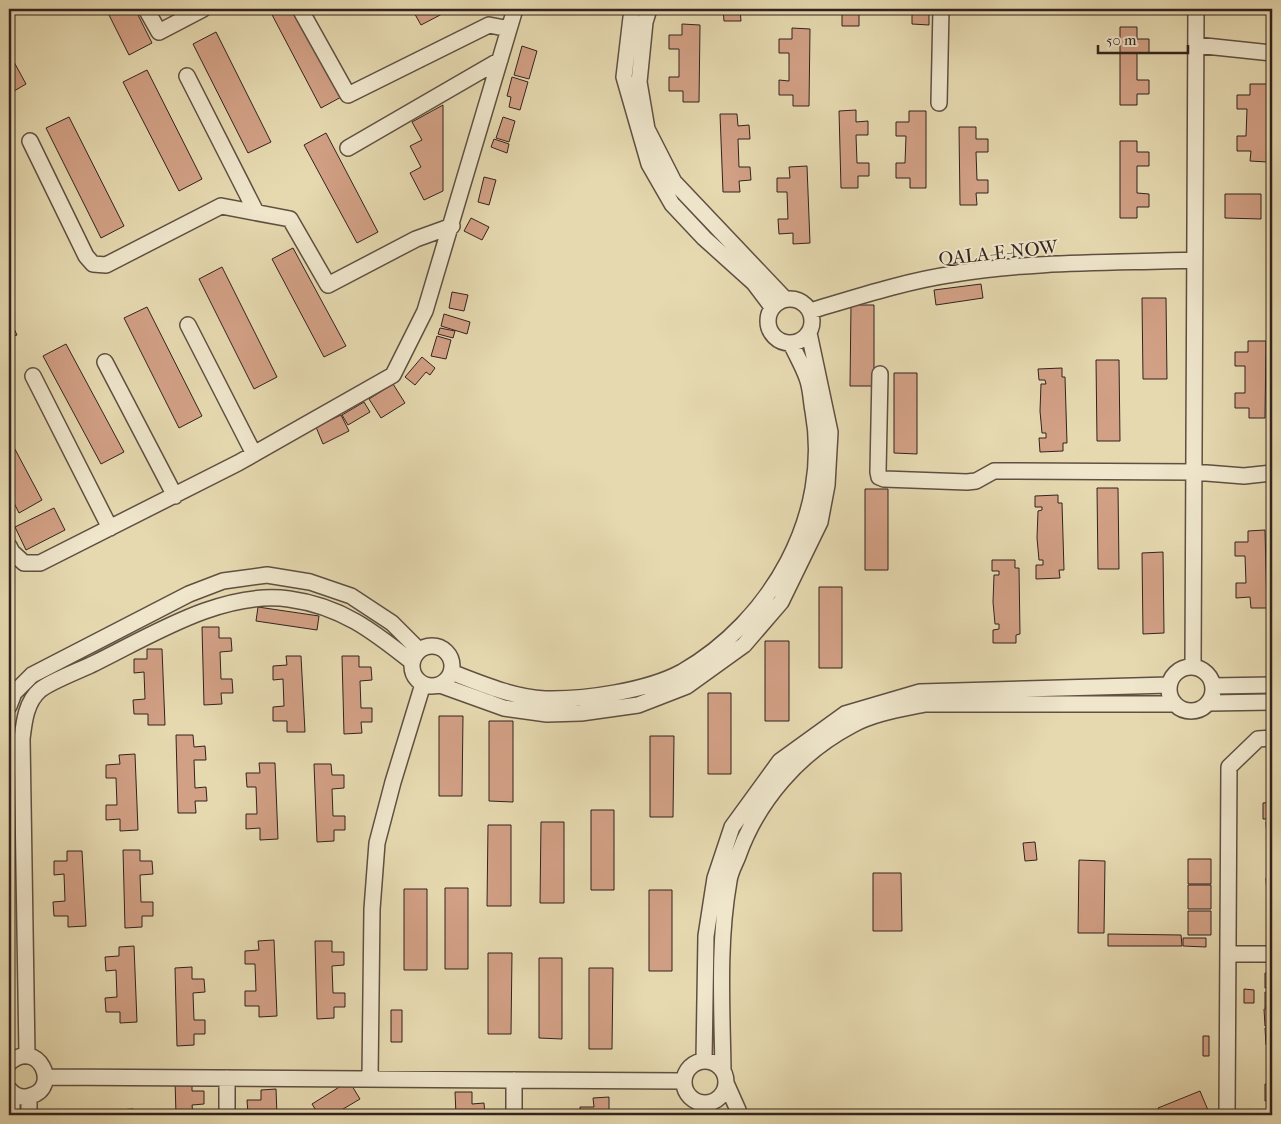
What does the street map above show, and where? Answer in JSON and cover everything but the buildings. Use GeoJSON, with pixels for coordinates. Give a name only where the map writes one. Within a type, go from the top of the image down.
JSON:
{"type":"FeatureCollection","features":[{"type":"Feature","properties":{"kind":"street"},"geometry":{"type":"LineString","coordinates":[[146,9],[158,32],[203,9]]}},
{"type":"Feature","properties":{"kind":"street"},"geometry":{"type":"LineString","coordinates":[[300,9],[348,96],[488,25],[509,29]]}},
{"type":"Feature","properties":{"kind":"street"},"geometry":{"type":"LineString","coordinates":[[9,546],[12,552],[24,563],[40,563],[175,496],[254,454],[393,375],[425,312],[515,9]]}},
{"type":"Feature","properties":{"kind":"street"},"geometry":{"type":"LineString","coordinates":[[632,9],[624,77],[649,164],[672,204],[704,238],[778,303]]}},
{"type":"Feature","properties":{"kind":"street"},"geometry":{"type":"LineString","coordinates":[[649,9],[645,22],[639,82],[647,129],[674,182],[746,255],[778,303]]}},
{"type":"Feature","properties":{"kind":"street"},"geometry":{"type":"LineString","coordinates":[[939,103],[941,9]]}},
{"type":"Feature","properties":{"kind":"street"},"geometry":{"type":"LineString","coordinates":[[1193,666],[1196,9]]}},
{"type":"Feature","properties":{"kind":"street"},"geometry":{"type":"LineString","coordinates":[[1196,44],[1272,52]]}},
{"type":"Feature","properties":{"kind":"street"},"geometry":{"type":"LineString","coordinates":[[348,148],[500,60]]}},
{"type":"Feature","properties":{"kind":"street"},"geometry":{"type":"LineString","coordinates":[[187,76],[256,212]]}},
{"type":"Feature","properties":{"kind":"street"},"geometry":{"type":"LineString","coordinates":[[30,141],[86,256],[94,264],[106,265],[221,206],[290,218],[328,285],[416,239],[452,226]]}},
{"type":"Feature","properties":{"kind":"street","name":"QALA-E-NOW"},"geometry":{"type":"LineString","coordinates":[[810,311],[880,291],[953,274],[1032,265],[1194,260]]}},
{"type":"Feature","properties":{"kind":"street"},"geometry":{"type":"LineString","coordinates":[[9,706],[14,693],[32,675],[189,594],[223,581],[267,575],[310,582],[351,596],[392,623],[416,656],[414,675],[423,684],[440,685],[504,708],[547,714],[581,713],[638,705],[687,686],[744,645],[782,602],[820,522],[827,485],[830,432],[809,333],[812,318],[810,311],[800,300],[778,303],[769,314],[769,328],[778,339],[791,343],[798,342],[809,333]]}},
{"type":"Feature","properties":{"kind":"street"},"geometry":{"type":"LineString","coordinates":[[188,325],[254,454]]}},
{"type":"Feature","properties":{"kind":"street"},"geometry":{"type":"LineString","coordinates":[[451,672],[502,692],[544,699],[579,698],[633,689],[681,672],[735,634],[770,593],[806,520],[815,483],[817,431],[808,379],[791,343]]}},
{"type":"Feature","properties":{"kind":"street"},"geometry":{"type":"LineString","coordinates":[[105,362],[175,496]]}},
{"type":"Feature","properties":{"kind":"street"},"geometry":{"type":"LineString","coordinates":[[880,374],[878,472],[879,477],[884,479],[967,482],[976,481],[994,471],[1194,472],[1244,476],[1272,473]]}},
{"type":"Feature","properties":{"kind":"street"},"geometry":{"type":"LineString","coordinates":[[33,376],[110,528]]}},
{"type":"Feature","properties":{"kind":"street"},"geometry":{"type":"LineString","coordinates":[[27,1056],[22,739],[24,715],[40,691],[184,619],[234,601],[289,599],[340,612],[416,656]]}},
{"type":"Feature","properties":{"kind":"street"},"geometry":{"type":"LineString","coordinates":[[416,656],[431,646],[443,650],[451,660],[451,672],[440,685]]}},
{"type":"Feature","properties":{"kind":"street"},"geometry":{"type":"LineString","coordinates":[[1174,704],[1169,692],[1169,685],[1178,670],[1193,666],[1207,672],[1213,686],[1209,703]]}},
{"type":"Feature","properties":{"kind":"street"},"geometry":{"type":"LineString","coordinates":[[370,1078],[372,909],[377,843],[393,782],[423,684]]}},
{"type":"Feature","properties":{"kind":"street"},"geometry":{"type":"LineString","coordinates":[[704,1060],[706,936],[714,878],[732,826],[780,761],[845,714],[920,692],[1169,685]]}},
{"type":"Feature","properties":{"kind":"street"},"geometry":{"type":"LineString","coordinates":[[1213,686],[1272,685]]}},
{"type":"Feature","properties":{"kind":"street"},"geometry":{"type":"LineString","coordinates":[[737,1115],[738,1110],[724,1077],[712,1061],[704,1060],[698,1062],[688,1069],[684,1081],[686,1091],[690,1097],[703,1103],[721,1096],[724,1077],[722,935],[729,878],[746,832],[773,791],[793,768],[806,757],[853,724],[888,712],[925,704],[1174,704],[1186,711],[1193,711],[1200,710],[1209,703],[1272,702]]}},
{"type":"Feature","properties":{"kind":"street"},"geometry":{"type":"LineString","coordinates":[[1227,1115],[1229,767],[1258,739],[1272,738]]}},
{"type":"Feature","properties":{"kind":"street"},"geometry":{"type":"LineString","coordinates":[[1228,954],[1272,954]]}},
{"type":"Feature","properties":{"kind":"street"},"geometry":{"type":"LineString","coordinates":[[9,1046],[9,1063]]}},
{"type":"Feature","properties":{"kind":"street"},"geometry":{"type":"LineString","coordinates":[[9,1063],[20,1056],[27,1056],[38,1060],[46,1076],[42,1088],[29,1097]]}},
{"type":"Feature","properties":{"kind":"street"},"geometry":{"type":"LineString","coordinates":[[46,1076],[684,1081]]}},
{"type":"Feature","properties":{"kind":"street"},"geometry":{"type":"LineString","coordinates":[[226,1115],[227,1078]]}},
{"type":"Feature","properties":{"kind":"street"},"geometry":{"type":"LineString","coordinates":[[514,1080],[514,1115]]}},
{"type":"Feature","properties":{"kind":"street"},"geometry":{"type":"LineString","coordinates":[[12,1115],[10,1091],[29,1097]]}},
{"type":"Feature","properties":{"kind":"street"},"geometry":{"type":"LineString","coordinates":[[29,1097],[29,1115]]}}]}
